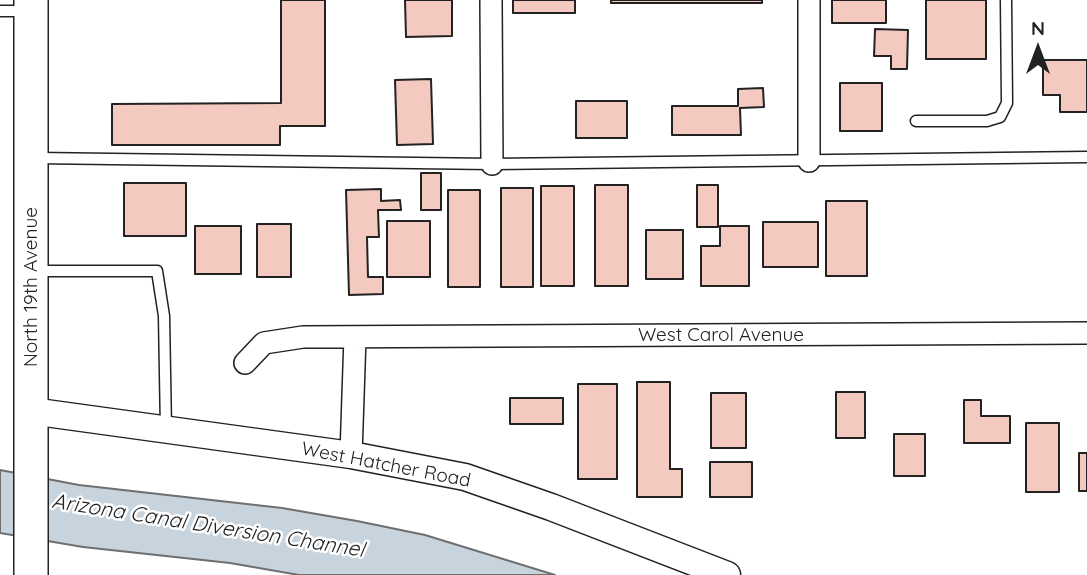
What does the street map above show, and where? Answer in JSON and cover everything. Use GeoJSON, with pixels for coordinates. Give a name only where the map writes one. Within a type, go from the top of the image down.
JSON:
{"type":"FeatureCollection","features":[{"type":"Feature","properties":{"kind":"main road","name":"North 19th Avenue"},"geometry":{"type":"LineString","coordinates":[[20,7],[31,158],[31,572]]}},
{"type":"Feature","properties":{"kind":"street"},"geometry":{"type":"LineString","coordinates":[[491,0],[492,164]]}},
{"type":"Feature","properties":{"kind":"street"},"geometry":{"type":"LineString","coordinates":[[809,0],[809,161]]}},
{"type":"Feature","properties":{"kind":"street","name":"West Carol Avenue"},"geometry":{"type":"LineString","coordinates":[[245,363],[264,343],[303,337],[1087,333]]}},
{"type":"Feature","properties":{"kind":"street"},"geometry":{"type":"LineString","coordinates":[[351,455],[355,337]]}},
{"type":"Feature","properties":{"kind":"street","name":"West Hatcher Road"},"geometry":{"type":"LineString","coordinates":[[31,411],[351,455],[465,477],[727,575]]}},
{"type":"Feature","properties":{"kind":"lane"},"geometry":{"type":"LineString","coordinates":[[916,121],[987,121],[1000,117],[1007,103],[1006,0]]}},
{"type":"Feature","properties":{"kind":"lane"},"geometry":{"type":"LineString","coordinates":[[31,158],[492,164],[1087,157]]}},
{"type":"Feature","properties":{"kind":"lane"},"geometry":{"type":"LineString","coordinates":[[31,271],[157,271],[164,316],[166,430]]}},
{"type":"Feature","properties":{"kind":"water","name":"Arizona Canal Diversion Channel"},"geometry":{"type":"Polygon","coordinates":[[[0,470],[79,485],[282,508],[357,521],[425,535],[555,575],[299,575],[230,563],[83,547],[0,533],[0,470]]]}},
{"type":"Feature","properties":{"kind":"building"},"geometry":{"type":"Polygon","coordinates":[[[281,0],[325,0],[325,126],[280,126],[280,145],[112,145],[112,104],[281,103],[281,0]]]}},
{"type":"Feature","properties":{"kind":"building"},"geometry":{"type":"Polygon","coordinates":[[[405,0],[452,0],[452,36],[406,37],[405,0]]]}},
{"type":"Feature","properties":{"kind":"building"},"geometry":{"type":"Polygon","coordinates":[[[513,0],[575,0],[575,13],[513,13],[513,0]]]}},
{"type":"Feature","properties":{"kind":"building"},"geometry":{"type":"Polygon","coordinates":[[[611,0],[762,0],[762,3],[611,3],[611,0]]]}},
{"type":"Feature","properties":{"kind":"building"},"geometry":{"type":"Polygon","coordinates":[[[832,0],[886,0],[886,23],[832,23],[832,0]]]}},
{"type":"Feature","properties":{"kind":"building"},"geometry":{"type":"Polygon","coordinates":[[[926,0],[986,0],[986,59],[926,59],[926,0]]]}},
{"type":"Feature","properties":{"kind":"building"},"geometry":{"type":"Polygon","coordinates":[[[875,29],[908,30],[907,69],[891,69],[891,56],[874,56],[875,29]]]}},
{"type":"Feature","properties":{"kind":"building"},"geometry":{"type":"Polygon","coordinates":[[[1043,60],[1087,60],[1087,112],[1060,112],[1060,95],[1043,95],[1043,60]]]}},
{"type":"Feature","properties":{"kind":"building"},"geometry":{"type":"Polygon","coordinates":[[[431,79],[433,144],[397,145],[395,80],[431,79]]]}},
{"type":"Feature","properties":{"kind":"building"},"geometry":{"type":"Polygon","coordinates":[[[840,83],[882,83],[882,131],[840,131],[840,83]]]}},
{"type":"Feature","properties":{"kind":"building"},"geometry":{"type":"Polygon","coordinates":[[[763,88],[764,107],[740,108],[741,135],[672,135],[672,106],[738,106],[738,89],[763,88]]]}},
{"type":"Feature","properties":{"kind":"building"},"geometry":{"type":"Polygon","coordinates":[[[576,101],[627,101],[627,138],[576,138],[576,101]]]}},
{"type":"Feature","properties":{"kind":"building"},"geometry":{"type":"Polygon","coordinates":[[[421,173],[441,173],[441,210],[421,210],[421,173]]]}},
{"type":"Feature","properties":{"kind":"building"},"geometry":{"type":"Polygon","coordinates":[[[124,183],[186,183],[186,236],[124,236],[124,183]]]}},
{"type":"Feature","properties":{"kind":"building"},"geometry":{"type":"Polygon","coordinates":[[[595,185],[628,185],[628,286],[595,286],[595,185]]]}},
{"type":"Feature","properties":{"kind":"building"},"geometry":{"type":"Polygon","coordinates":[[[697,185],[718,185],[718,227],[697,227],[697,185]]]}},
{"type":"Feature","properties":{"kind":"building"},"geometry":{"type":"Polygon","coordinates":[[[541,186],[574,186],[574,286],[541,286],[541,186]]]}},
{"type":"Feature","properties":{"kind":"building"},"geometry":{"type":"Polygon","coordinates":[[[501,188],[533,188],[533,287],[501,287],[501,188]]]}},
{"type":"Feature","properties":{"kind":"building"},"geometry":{"type":"Polygon","coordinates":[[[381,189],[381,201],[400,200],[401,210],[378,210],[379,237],[367,237],[368,277],[383,277],[383,294],[349,295],[346,190],[381,189]]]}},
{"type":"Feature","properties":{"kind":"building"},"geometry":{"type":"Polygon","coordinates":[[[448,190],[480,190],[480,287],[448,287],[448,190]]]}},
{"type":"Feature","properties":{"kind":"building"},"geometry":{"type":"Polygon","coordinates":[[[826,201],[867,201],[867,276],[826,276],[826,201]]]}},
{"type":"Feature","properties":{"kind":"building"},"geometry":{"type":"Polygon","coordinates":[[[387,221],[430,221],[430,277],[387,277],[387,221]]]}},
{"type":"Feature","properties":{"kind":"building"},"geometry":{"type":"Polygon","coordinates":[[[763,222],[818,222],[818,267],[763,267],[763,222]]]}},
{"type":"Feature","properties":{"kind":"building"},"geometry":{"type":"Polygon","coordinates":[[[257,224],[291,224],[291,277],[257,277],[257,224]]]}},
{"type":"Feature","properties":{"kind":"building"},"geometry":{"type":"Polygon","coordinates":[[[195,226],[241,226],[241,274],[195,274],[195,226]]]}},
{"type":"Feature","properties":{"kind":"building"},"geometry":{"type":"Polygon","coordinates":[[[720,226],[749,226],[749,286],[701,286],[701,246],[720,246],[720,226]]]}},
{"type":"Feature","properties":{"kind":"building"},"geometry":{"type":"Polygon","coordinates":[[[646,230],[683,230],[683,279],[646,279],[646,230]]]}},
{"type":"Feature","properties":{"kind":"building"},"geometry":{"type":"Polygon","coordinates":[[[637,382],[670,382],[670,469],[682,469],[682,497],[637,497],[637,382]]]}},
{"type":"Feature","properties":{"kind":"building"},"geometry":{"type":"Polygon","coordinates":[[[578,384],[617,384],[617,479],[578,479],[578,384]]]}},
{"type":"Feature","properties":{"kind":"building"},"geometry":{"type":"Polygon","coordinates":[[[836,392],[865,392],[865,438],[836,438],[836,392]]]}},
{"type":"Feature","properties":{"kind":"building"},"geometry":{"type":"Polygon","coordinates":[[[711,393],[746,393],[746,448],[711,448],[711,393]]]}},
{"type":"Feature","properties":{"kind":"building"},"geometry":{"type":"Polygon","coordinates":[[[510,398],[563,398],[563,424],[510,424],[510,398]]]}},
{"type":"Feature","properties":{"kind":"building"},"geometry":{"type":"Polygon","coordinates":[[[964,400],[981,400],[981,416],[1010,416],[1010,443],[964,443],[964,400]]]}},
{"type":"Feature","properties":{"kind":"building"},"geometry":{"type":"Polygon","coordinates":[[[1026,423],[1059,423],[1059,492],[1026,492],[1026,423]]]}},
{"type":"Feature","properties":{"kind":"building"},"geometry":{"type":"Polygon","coordinates":[[[894,434],[925,434],[925,476],[894,476],[894,434]]]}},
{"type":"Feature","properties":{"kind":"building"},"geometry":{"type":"Polygon","coordinates":[[[1079,453],[1087,453],[1087,491],[1079,491],[1079,453]]]}},
{"type":"Feature","properties":{"kind":"building"},"geometry":{"type":"Polygon","coordinates":[[[710,462],[752,462],[752,497],[710,497],[710,462]]]}}]}
